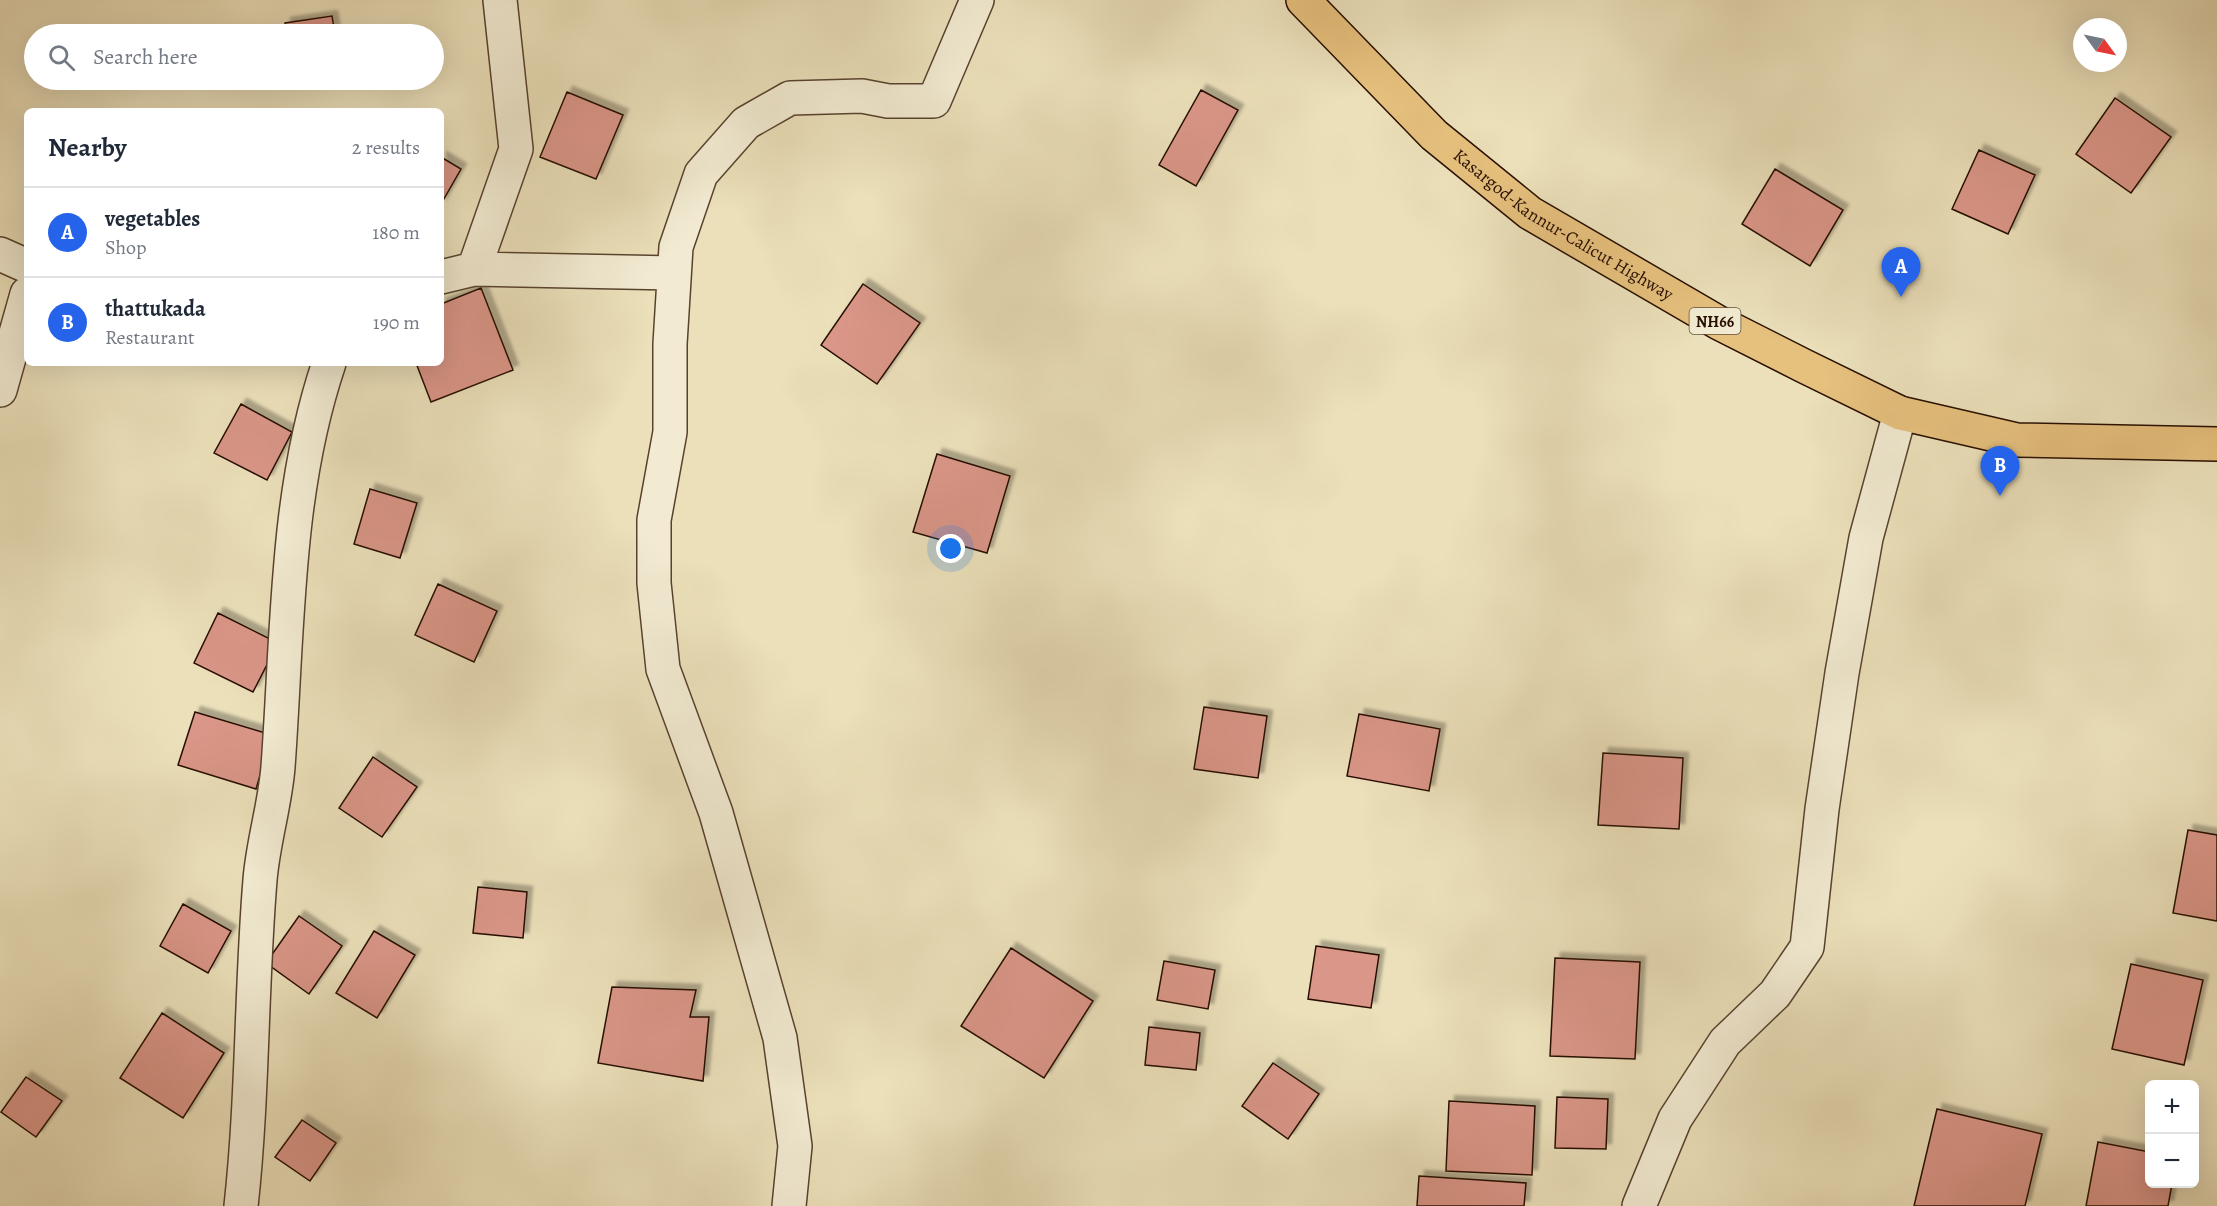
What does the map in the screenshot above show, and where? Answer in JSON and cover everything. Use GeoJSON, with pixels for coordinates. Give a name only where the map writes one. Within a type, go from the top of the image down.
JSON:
{"type":"FeatureCollection","features":[{"type":"Feature","properties":{"kind":"highway","name":"Kasargod-Kannur-Calicut Highway"},"geometry":{"type":"LineString","coordinates":[[1303,0],[1434,135],[1530,213],[1719,323],[1900,413],[2017,440],[2217,444]]}},
{"type":"Feature","properties":{"kind":"street"},"geometry":{"type":"LineString","coordinates":[[474,269],[516,149],[500,0]]}},
{"type":"Feature","properties":{"kind":"street"},"geometry":{"type":"LineString","coordinates":[[789,1206],[795,1146],[780,1038],[716,813],[663,669],[654,583],[654,520],[670,432],[670,344],[676,247],[701,174],[746,123],[790,98],[862,96],[888,101],[934,101],[977,0]]}},
{"type":"Feature","properties":{"kind":"street"},"geometry":{"type":"LineString","coordinates":[[0,254],[24,265]]}},
{"type":"Feature","properties":{"kind":"street"},"geometry":{"type":"LineString","coordinates":[[444,276],[474,269],[674,273]]}},
{"type":"Feature","properties":{"kind":"street"},"geometry":{"type":"LineString","coordinates":[[0,390],[24,305]]}},
{"type":"Feature","properties":{"kind":"street"},"geometry":{"type":"LineString","coordinates":[[241,1206],[248,1140],[252,1009],[260,876],[278,770],[283,668],[297,500],[315,402],[327,366]]}},
{"type":"Feature","properties":{"kind":"street"},"geometry":{"type":"LineString","coordinates":[[1639,1206],[1681,1109],[1725,1042],[1775,994],[1807,947],[1822,809],[1842,673],[1866,538],[1900,413]]}},
{"type":"Feature","properties":{"kind":"building"},"geometry":{"type":"Polygon","coordinates":[[[332,16],[333,24],[285,24],[332,16]]]}},
{"type":"Feature","properties":{"kind":"building"},"geometry":{"type":"Polygon","coordinates":[[[1201,90],[1238,110],[1196,186],[1159,165],[1201,90]]]}},
{"type":"Feature","properties":{"kind":"building"},"geometry":{"type":"Polygon","coordinates":[[[567,92],[623,115],[596,179],[540,157],[567,92]]]}},
{"type":"Feature","properties":{"kind":"building"},"geometry":{"type":"Polygon","coordinates":[[[2115,98],[2171,137],[2131,193],[2076,154],[2115,98]]]}},
{"type":"Feature","properties":{"kind":"building"},"geometry":{"type":"Polygon","coordinates":[[[1979,150],[2035,175],[2008,234],[1952,209],[1979,150]]]}},
{"type":"Feature","properties":{"kind":"building"},"geometry":{"type":"Polygon","coordinates":[[[444,159],[461,169],[444,199],[444,159]]]}},
{"type":"Feature","properties":{"kind":"building"},"geometry":{"type":"Polygon","coordinates":[[[1775,169],[1843,210],[1810,266],[1742,224],[1775,169]]]}},
{"type":"Feature","properties":{"kind":"building"},"geometry":{"type":"Polygon","coordinates":[[[863,284],[920,323],[877,384],[821,345],[863,284]]]}},
{"type":"Feature","properties":{"kind":"building"},"geometry":{"type":"Polygon","coordinates":[[[481,288],[513,370],[431,402],[417,366],[444,366],[444,303],[481,288]]]}},
{"type":"Feature","properties":{"kind":"building"},"geometry":{"type":"Polygon","coordinates":[[[241,404],[292,432],[267,480],[214,453],[241,404]]]}},
{"type":"Feature","properties":{"kind":"building"},"geometry":{"type":"Polygon","coordinates":[[[937,454],[1010,476],[987,553],[913,532],[937,454]]]}},
{"type":"Feature","properties":{"kind":"building"},"geometry":{"type":"Polygon","coordinates":[[[370,489],[417,503],[400,558],[354,544],[370,489]]]}},
{"type":"Feature","properties":{"kind":"building"},"geometry":{"type":"Polygon","coordinates":[[[438,584],[497,611],[474,662],[415,635],[438,584]]]}},
{"type":"Feature","properties":{"kind":"building"},"geometry":{"type":"Polygon","coordinates":[[[218,613],[278,643],[253,692],[194,663],[218,613]]]}},
{"type":"Feature","properties":{"kind":"building"},"geometry":{"type":"Polygon","coordinates":[[[1204,707],[1267,716],[1258,778],[1194,769],[1204,707]]]}},
{"type":"Feature","properties":{"kind":"building"},"geometry":{"type":"Polygon","coordinates":[[[195,712],[272,735],[256,789],[178,765],[195,712]]]}},
{"type":"Feature","properties":{"kind":"building"},"geometry":{"type":"Polygon","coordinates":[[[1359,714],[1440,729],[1429,791],[1347,776],[1359,714]]]}},
{"type":"Feature","properties":{"kind":"building"},"geometry":{"type":"Polygon","coordinates":[[[1603,753],[1683,758],[1679,829],[1598,825],[1603,753]]]}},
{"type":"Feature","properties":{"kind":"building"},"geometry":{"type":"Polygon","coordinates":[[[373,757],[417,787],[382,837],[339,808],[373,757]]]}},
{"type":"Feature","properties":{"kind":"building"},"geometry":{"type":"Polygon","coordinates":[[[2188,830],[2217,835],[2217,921],[2173,913],[2188,830]]]}},
{"type":"Feature","properties":{"kind":"building"},"geometry":{"type":"Polygon","coordinates":[[[478,887],[527,892],[523,938],[473,933],[478,887]]]}},
{"type":"Feature","properties":{"kind":"building"},"geometry":{"type":"Polygon","coordinates":[[[183,904],[231,931],[208,973],[160,946],[183,904]]]}},
{"type":"Feature","properties":{"kind":"building"},"geometry":{"type":"Polygon","coordinates":[[[299,916],[342,946],[309,994],[266,963],[299,916]]]}},
{"type":"Feature","properties":{"kind":"building"},"geometry":{"type":"Polygon","coordinates":[[[374,931],[415,955],[377,1018],[336,993],[374,931]]]}},
{"type":"Feature","properties":{"kind":"building"},"geometry":{"type":"Polygon","coordinates":[[[1316,946],[1379,955],[1371,1008],[1308,999],[1316,946]]]}},
{"type":"Feature","properties":{"kind":"building"},"geometry":{"type":"Polygon","coordinates":[[[1011,948],[1093,1001],[1044,1078],[961,1026],[1011,948]]]}},
{"type":"Feature","properties":{"kind":"building"},"geometry":{"type":"Polygon","coordinates":[[[1555,958],[1640,962],[1635,1059],[1550,1056],[1555,958]]]}},
{"type":"Feature","properties":{"kind":"building"},"geometry":{"type":"Polygon","coordinates":[[[1164,961],[1215,970],[1208,1009],[1157,1000],[1164,961]]]}},
{"type":"Feature","properties":{"kind":"building"},"geometry":{"type":"Polygon","coordinates":[[[2131,964],[2203,980],[2184,1065],[2112,1049],[2131,964]]]}},
{"type":"Feature","properties":{"kind":"building"},"geometry":{"type":"Polygon","coordinates":[[[612,987],[696,990],[690,1017],[709,1017],[703,1081],[598,1063],[612,987]]]}},
{"type":"Feature","properties":{"kind":"building"},"geometry":{"type":"Polygon","coordinates":[[[162,1013],[224,1053],[183,1118],[120,1078],[162,1013]]]}},
{"type":"Feature","properties":{"kind":"building"},"geometry":{"type":"Polygon","coordinates":[[[1149,1027],[1200,1033],[1196,1070],[1145,1065],[1149,1027]]]}},
{"type":"Feature","properties":{"kind":"building"},"geometry":{"type":"Polygon","coordinates":[[[1273,1063],[1319,1094],[1288,1139],[1242,1106],[1273,1063]]]}},
{"type":"Feature","properties":{"kind":"building"},"geometry":{"type":"Polygon","coordinates":[[[26,1077],[62,1101],[36,1137],[1,1112],[26,1077]]]}},
{"type":"Feature","properties":{"kind":"building"},"geometry":{"type":"Polygon","coordinates":[[[1557,1097],[1608,1099],[1606,1149],[1555,1148],[1557,1097]]]}},
{"type":"Feature","properties":{"kind":"building"},"geometry":{"type":"Polygon","coordinates":[[[1449,1101],[1535,1106],[1532,1175],[1446,1171],[1449,1101]]]}},
{"type":"Feature","properties":{"kind":"building"},"geometry":{"type":"Polygon","coordinates":[[[1937,1109],[2042,1134],[2025,1206],[1914,1206],[1937,1109]]]}},
{"type":"Feature","properties":{"kind":"building"},"geometry":{"type":"Polygon","coordinates":[[[302,1120],[336,1143],[310,1181],[275,1157],[302,1120]]]}},
{"type":"Feature","properties":{"kind":"building"},"geometry":{"type":"Polygon","coordinates":[[[2098,1142],[2145,1151],[2145,1188],[2171,1188],[2168,1206],[2086,1206],[2098,1142]]]}},
{"type":"Feature","properties":{"kind":"building"},"geometry":{"type":"Polygon","coordinates":[[[1419,1176],[1526,1183],[1524,1206],[1417,1206],[1419,1176]]]}},
{"type":"Feature","properties":{"kind":"place","name":"vegetables"},"geometry":{"type":"Point","coordinates":[1901,297]}},
{"type":"Feature","properties":{"kind":"place","name":"thattukada"},"geometry":{"type":"Point","coordinates":[2000,496]}}]}
